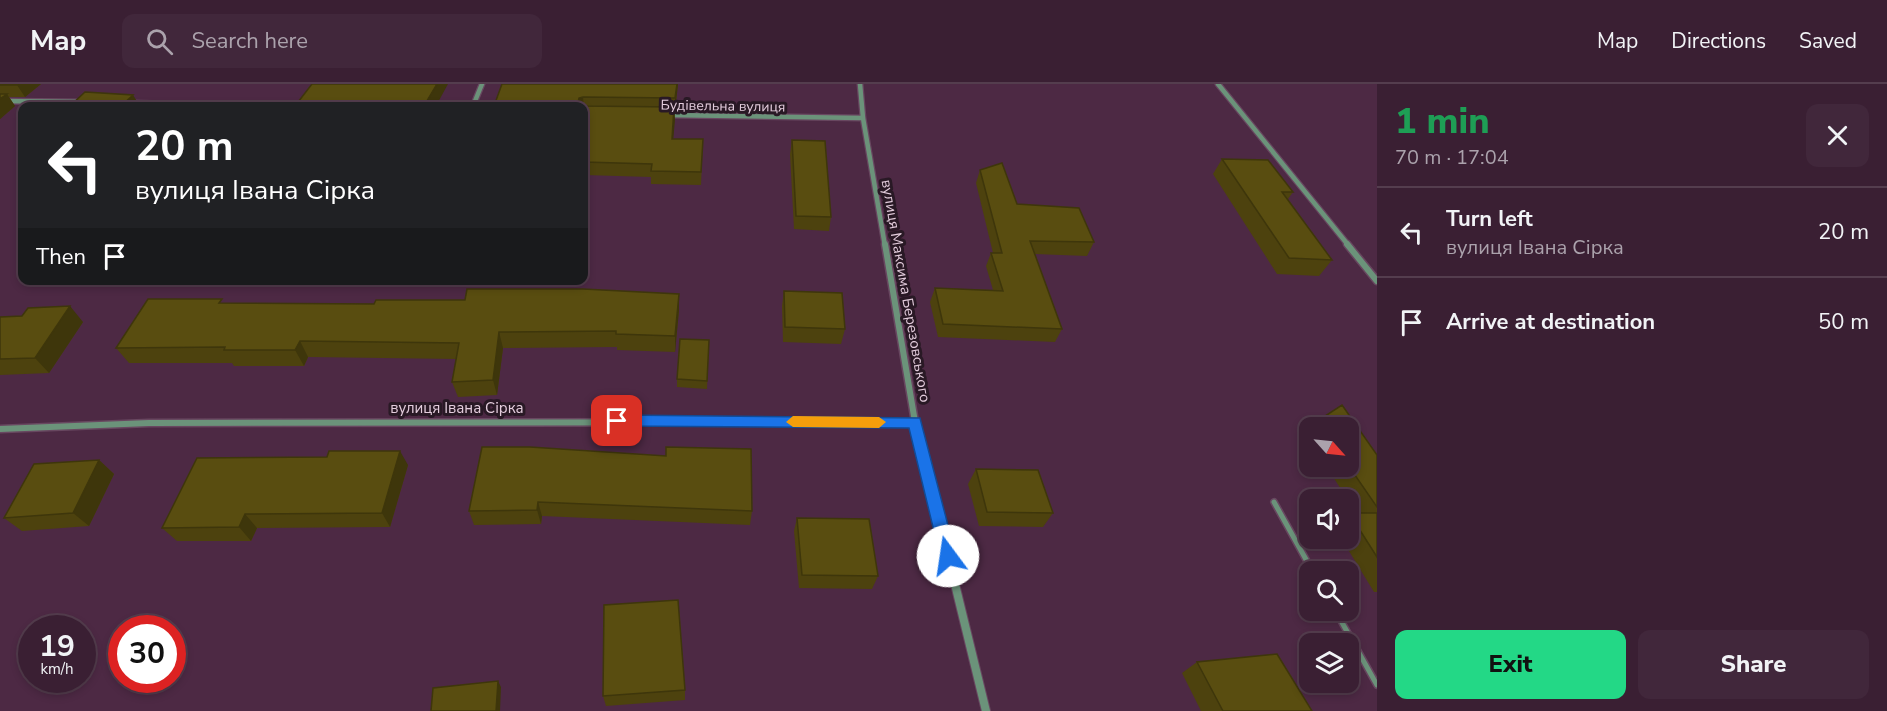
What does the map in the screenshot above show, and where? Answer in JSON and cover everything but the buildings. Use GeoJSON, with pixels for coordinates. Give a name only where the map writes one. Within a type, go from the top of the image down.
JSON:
{"type":"FeatureCollection","features":[{"type":"Feature","properties":{"kind":"street"},"geometry":{"type":"LineString","coordinates":[[475,102],[482,84]]}},
{"type":"Feature","properties":{"kind":"street","name":"вулиця Максима Березовського"},"geometry":{"type":"LineString","coordinates":[[860,84],[863,118],[915,422],[986,711]]}},
{"type":"Feature","properties":{"kind":"street"},"geometry":{"type":"LineString","coordinates":[[1218,84],[1377,281]]}},
{"type":"Feature","properties":{"kind":"street"},"geometry":{"type":"LineString","coordinates":[[0,101],[88,102]]}},
{"type":"Feature","properties":{"kind":"street","name":"Будівельна вулиця"},"geometry":{"type":"LineString","coordinates":[[665,115],[863,118]]}},
{"type":"Feature","properties":{"kind":"street","name":"вулиця Івана Сірка"},"geometry":{"type":"LineString","coordinates":[[0,429],[149,423],[915,422]]}},
{"type":"Feature","properties":{"kind":"lane"},"geometry":{"type":"LineString","coordinates":[[1274,502],[1307,561]]}},
{"type":"Feature","properties":{"kind":"lane"},"geometry":{"type":"LineString","coordinates":[[1341,621],[1377,685]]}},
{"type":"Feature","properties":{"kind":"slow traffic"},"geometry":{"type":"LineString","coordinates":[[793,422],[879,422]]}},
{"type":"Feature","properties":{"kind":"route"},"geometry":{"type":"LineString","coordinates":[[617,421],[915,422],[948,556]]}}]}
